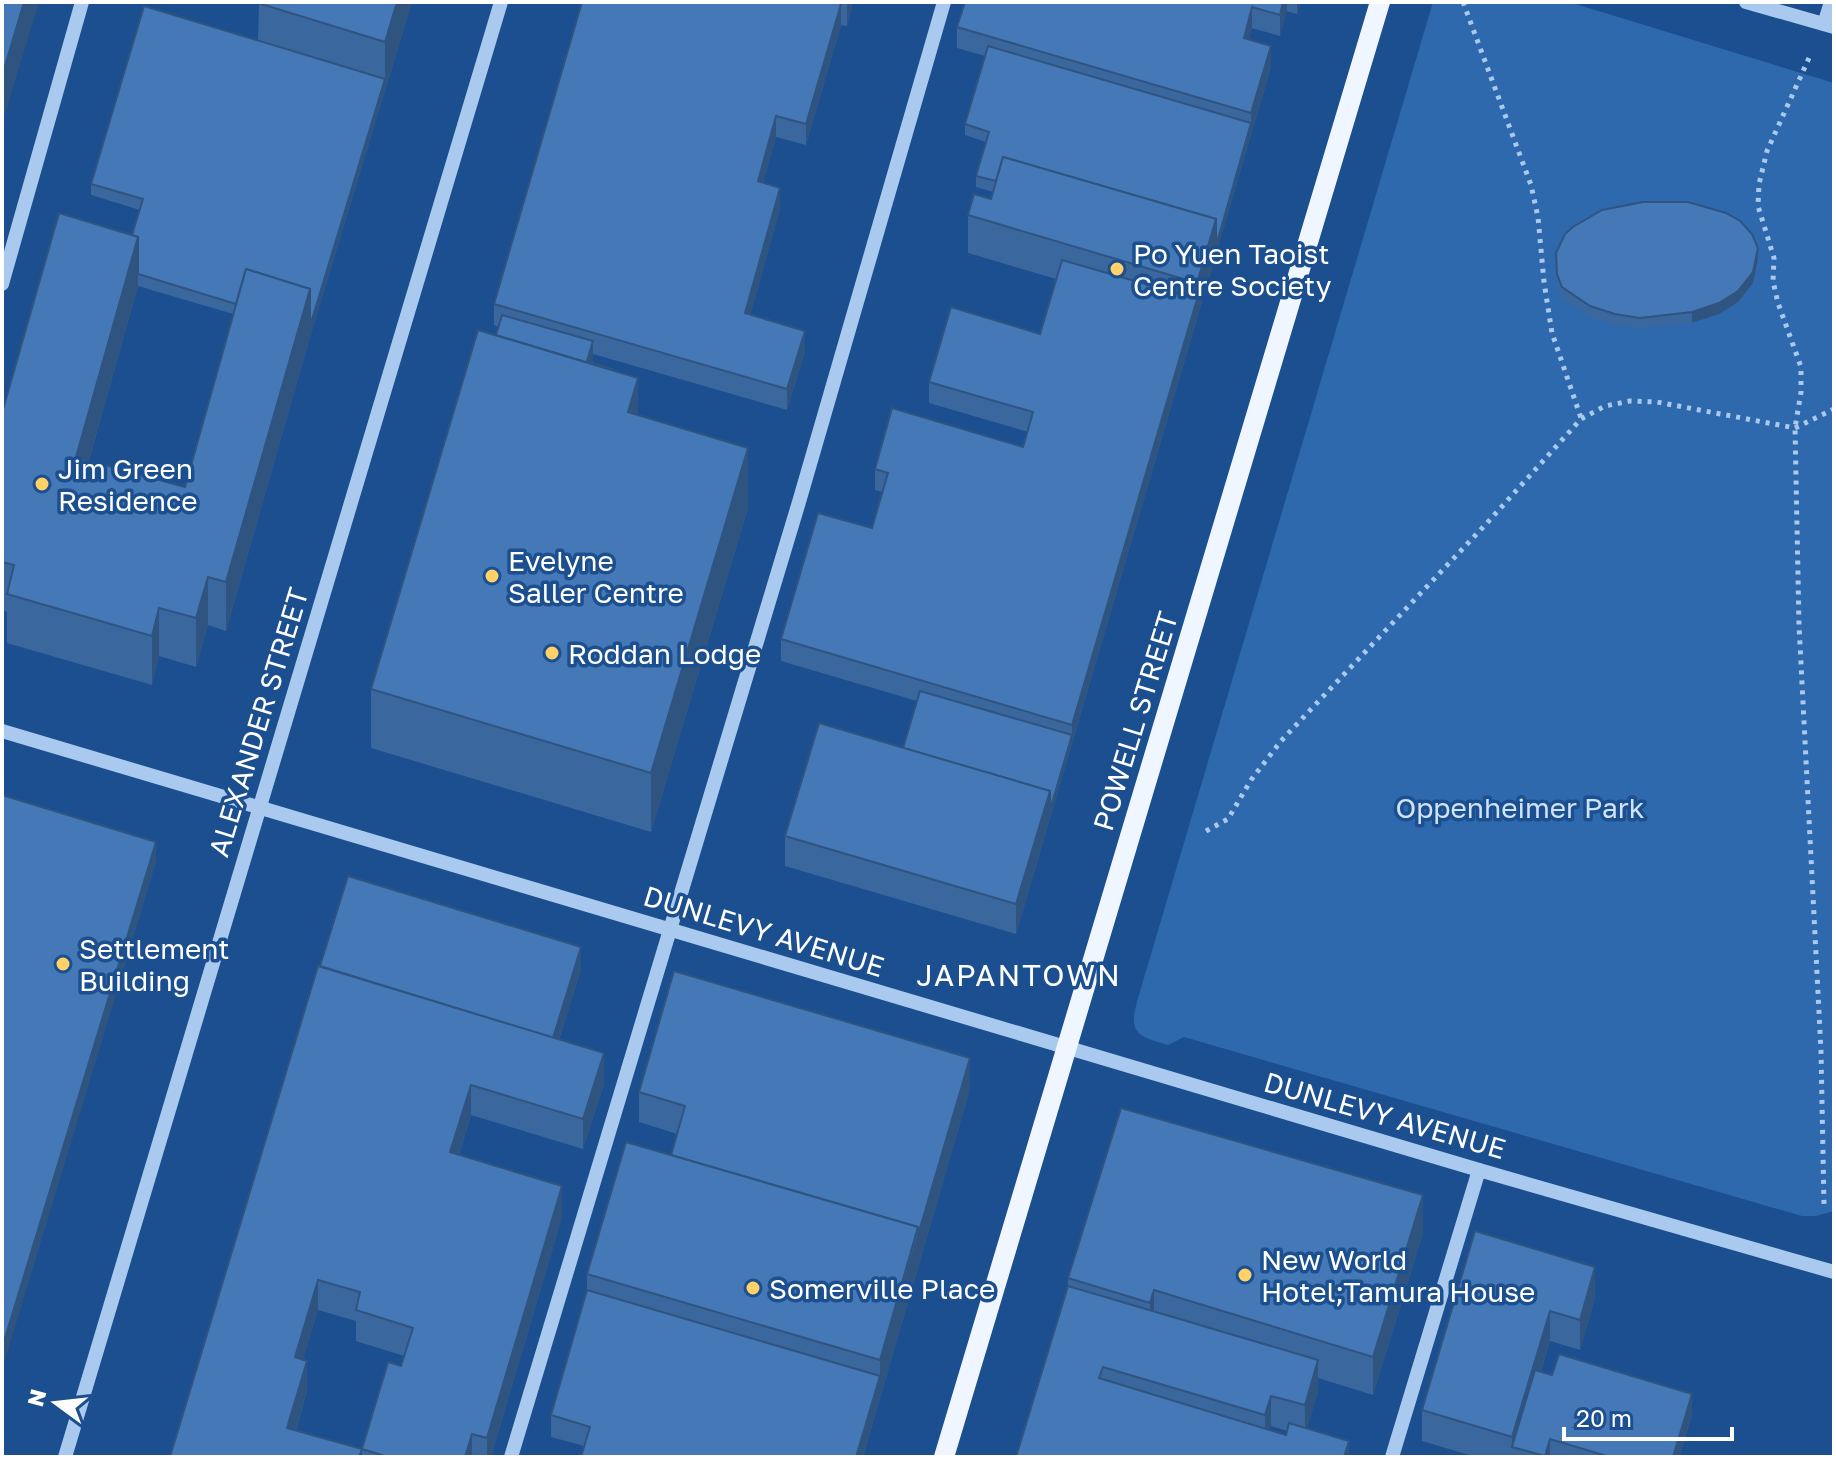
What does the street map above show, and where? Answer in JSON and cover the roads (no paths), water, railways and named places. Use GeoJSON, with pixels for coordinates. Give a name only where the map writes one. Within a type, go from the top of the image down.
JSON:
{"type":"FeatureCollection","features":[{"type":"Feature","properties":{"kind":"main road","name":"POWELL STREET"},"geometry":{"type":"LineString","coordinates":[[944,1457],[1380,2]]}},
{"type":"Feature","properties":{"kind":"street"},"geometry":{"type":"LineString","coordinates":[[2,284],[82,2]]}},
{"type":"Feature","properties":{"kind":"street","name":"ALEXANDER STREET"},"geometry":{"type":"LineString","coordinates":[[65,1457],[501,2]]}},
{"type":"Feature","properties":{"kind":"street"},"geometry":{"type":"LineString","coordinates":[[511,1457],[799,502],[944,2]]}},
{"type":"Feature","properties":{"kind":"street"},"geometry":{"type":"LineString","coordinates":[[1746,2],[1829,26],[1831,2]]}},
{"type":"Feature","properties":{"kind":"street","name":"DUNLEVY AVENUE"},"geometry":{"type":"LineString","coordinates":[[2,731],[1479,1170],[1834,1272]]}},
{"type":"Feature","properties":{"kind":"street"},"geometry":{"type":"LineString","coordinates":[[1392,1457],[1479,1170]]}},
{"type":"Feature","properties":{"kind":"place","name":"Po Yuen Taoist Centre Society"},"geometry":{"type":"Point","coordinates":[1117,269]}},
{"type":"Feature","properties":{"kind":"place","name":"Jim Green Residence"},"geometry":{"type":"Point","coordinates":[42,484]}},
{"type":"Feature","properties":{"kind":"place","name":"Evelyne Saller Centre"},"geometry":{"type":"Point","coordinates":[492,576]}},
{"type":"Feature","properties":{"kind":"place","name":"Roddan Lodge"},"geometry":{"type":"Point","coordinates":[552,653]}},
{"type":"Feature","properties":{"kind":"place","name":"Settlement Building"},"geometry":{"type":"Point","coordinates":[63,964]}},
{"type":"Feature","properties":{"kind":"place","name":"New World Hotel;Tamura House"},"geometry":{"type":"Point","coordinates":[1245,1275]}},
{"type":"Feature","properties":{"kind":"place","name":"Somerville Place"},"geometry":{"type":"Point","coordinates":[753,1288]}},
{"type":"Feature","properties":{"kind":"district","name":"JAPANTOWN"},"geometry":{"type":"Point","coordinates":[1019,975]}},
{"type":"Feature","properties":{"kind":"park label","name":"Oppenheimer Park"},"geometry":{"type":"Point","coordinates":[1520,807]}}]}
